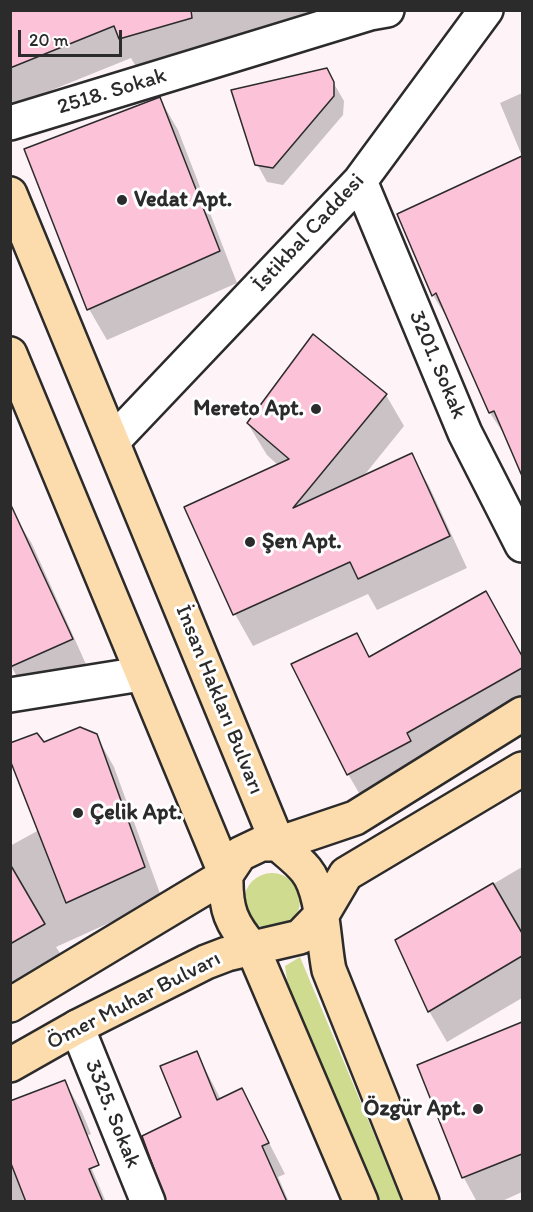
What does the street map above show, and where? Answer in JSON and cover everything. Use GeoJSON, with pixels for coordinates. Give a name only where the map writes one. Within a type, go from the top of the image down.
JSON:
{"type":"FeatureCollection","features":[{"type":"Feature","properties":{"kind":"main road","name":"İnsan Hakları Bulvarı"},"geometry":{"type":"LineString","coordinates":[[10,194],[278,844],[307,871],[322,913],[323,941],[329,970],[422,1202]]}},
{"type":"Feature","properties":{"kind":"main road"},"geometry":{"type":"LineString","coordinates":[[10,354],[226,875],[225,900],[235,929],[254,949],[361,1202]]}},
{"type":"Feature","properties":{"kind":"main road"},"geometry":{"type":"LineString","coordinates":[[10,1005],[226,875],[240,854],[261,844],[278,844],[355,818],[522,714]]}},
{"type":"Feature","properties":{"kind":"main road","name":"Ömer Muhar Bulvarı"},"geometry":{"type":"LineString","coordinates":[[10,1065],[77,1027],[206,962],[227,954],[300,937],[322,913],[346,874],[522,769]]}},
{"type":"Feature","properties":{"kind":"street","name":"2518. Sokak"},"geometry":{"type":"LineString","coordinates":[[10,123],[370,13],[387,10]]}},
{"type":"Feature","properties":{"kind":"street"},"geometry":{"type":"LineString","coordinates":[[472,10],[486,11]]}},
{"type":"Feature","properties":{"kind":"street","name":"İstikbal Caddesi"},"geometry":{"type":"LineString","coordinates":[[113,441],[360,181],[486,11]]}},
{"type":"Feature","properties":{"kind":"street","name":"3201. Sokak"},"geometry":{"type":"LineString","coordinates":[[360,181],[465,433],[522,545]]}},
{"type":"Feature","properties":{"kind":"street"},"geometry":{"type":"LineString","coordinates":[[10,695],[141,674]]}},
{"type":"Feature","properties":{"kind":"street","name":"3325. Sokak"},"geometry":{"type":"LineString","coordinates":[[77,1027],[148,1202]]}},
{"type":"Feature","properties":{"kind":"green space"},"geometry":{"type":"Polygon","coordinates":[[[267,873],[277,873],[292,881],[298,890],[300,901],[298,912],[292,921],[277,929],[267,929],[256,924],[249,917],[244,906],[244,896],[249,885],[256,878],[267,873]]]}},
{"type":"Feature","properties":{"kind":"green space"},"geometry":{"type":"Polygon","coordinates":[[[300,957],[402,1201],[380,1201],[288,986],[285,966],[300,957]]]}},
{"type":"Feature","properties":{"kind":"building"},"geometry":{"type":"Polygon","coordinates":[[[10,10],[191,10],[192,18],[119,39],[114,26],[10,68],[10,10]]]}},
{"type":"Feature","properties":{"kind":"building"},"geometry":{"type":"Polygon","coordinates":[[[327,68],[334,82],[334,96],[273,168],[255,165],[231,90],[327,68]]]}},
{"type":"Feature","properties":{"kind":"building","name":"Vedat Apt."},"geometry":{"type":"Polygon","coordinates":[[[160,97],[220,251],[87,310],[24,149],[160,97]]]}},
{"type":"Feature","properties":{"kind":"building"},"geometry":{"type":"Polygon","coordinates":[[[522,156],[522,476],[494,411],[489,413],[436,293],[432,296],[397,214],[522,156]]]}},
{"type":"Feature","properties":{"kind":"building"},"geometry":{"type":"Polygon","coordinates":[[[313,334],[387,394],[293,508],[412,453],[450,536],[358,579],[350,562],[233,615],[184,507],[289,459],[247,423],[313,334]]]}},
{"type":"Feature","properties":{"kind":"building"},"geometry":{"type":"Polygon","coordinates":[[[10,503],[73,639],[10,667],[10,503]]]}},
{"type":"Feature","properties":{"kind":"building"},"geometry":{"type":"Polygon","coordinates":[[[486,591],[522,656],[522,668],[407,733],[411,741],[347,775],[291,664],[357,633],[369,657],[486,591]]]}},
{"type":"Feature","properties":{"kind":"building","name":"Çelik Apt."},"geometry":{"type":"Polygon","coordinates":[[[80,727],[97,734],[145,867],[66,903],[10,760],[10,743],[37,733],[44,742],[80,727]]]}},
{"type":"Feature","properties":{"kind":"building"},"geometry":{"type":"Polygon","coordinates":[[[10,864],[45,924],[10,944],[10,864]]]}},
{"type":"Feature","properties":{"kind":"building"},"geometry":{"type":"Polygon","coordinates":[[[493,883],[522,933],[522,956],[428,1012],[395,940],[493,883]]]}},
{"type":"Feature","properties":{"kind":"building","name":"Özgür Apt."},"geometry":{"type":"Polygon","coordinates":[[[522,1022],[522,1154],[462,1178],[417,1065],[522,1022]]]}},
{"type":"Feature","properties":{"kind":"building"},"geometry":{"type":"Polygon","coordinates":[[[197,1051],[217,1100],[242,1088],[269,1143],[262,1146],[287,1202],[166,1202],[142,1136],[181,1117],[160,1066],[197,1051]]]}},
{"type":"Feature","properties":{"kind":"building"},"geometry":{"type":"Polygon","coordinates":[[[65,1080],[99,1165],[89,1169],[103,1202],[26,1202],[10,1161],[10,1101],[65,1080]]]}},
{"type":"Feature","properties":{"kind":"place","name":"Vedat Apt."},"geometry":{"type":"Point","coordinates":[122,200]}},
{"type":"Feature","properties":{"kind":"place","name":"Mereto Apt."},"geometry":{"type":"Point","coordinates":[316,409]}},
{"type":"Feature","properties":{"kind":"place","name":"Şen Apt."},"geometry":{"type":"Point","coordinates":[250,542]}},
{"type":"Feature","properties":{"kind":"place","name":"Çelik Apt."},"geometry":{"type":"Point","coordinates":[78,813]}},
{"type":"Feature","properties":{"kind":"place","name":"Özgür Apt."},"geometry":{"type":"Point","coordinates":[478,1109]}}]}
